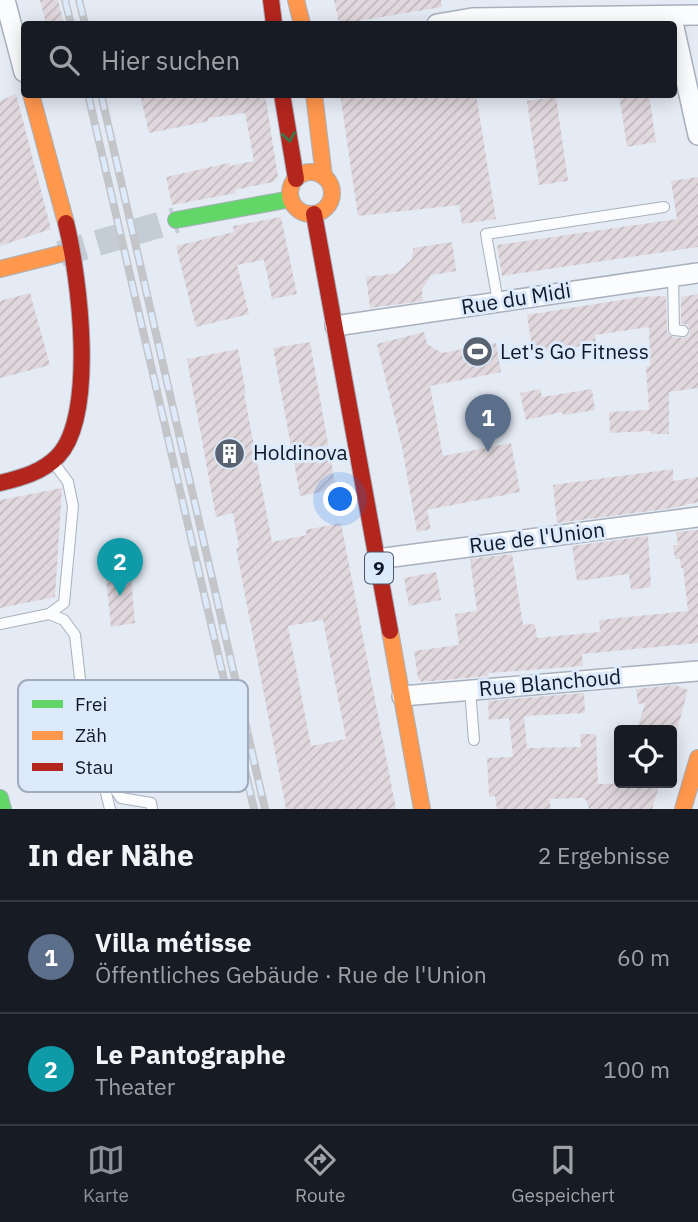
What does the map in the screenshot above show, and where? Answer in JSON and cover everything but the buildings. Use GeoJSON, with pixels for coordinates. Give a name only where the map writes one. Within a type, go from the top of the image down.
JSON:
{"type":"FeatureCollection","features":[{"type":"Feature","properties":{"kind":"main road"},"geometry":{"type":"LineString","coordinates":[[271,0],[274,21]]}},
{"type":"Feature","properties":{"kind":"main road"},"geometry":{"type":"LineString","coordinates":[[296,0],[301,21]]}},
{"type":"Feature","properties":{"kind":"main road"},"geometry":{"type":"LineString","coordinates":[[0,483],[36,473],[52,462],[69,441],[76,420],[80,388],[80,300],[69,235],[32,98]]}},
{"type":"Feature","properties":{"kind":"main road"},"geometry":{"type":"LineString","coordinates":[[283,98],[296,179],[291,199],[300,211],[314,214],[327,207],[331,198],[331,189],[324,177],[314,98]]}},
{"type":"Feature","properties":{"kind":"main road"},"geometry":{"type":"LineString","coordinates":[[296,179],[310,173],[324,177]]}},
{"type":"Feature","properties":{"kind":"main road"},"geometry":{"type":"LineString","coordinates":[[176,220],[291,199]]}},
{"type":"Feature","properties":{"kind":"main road","name":"9"},"geometry":{"type":"LineString","coordinates":[[314,214],[422,809]]}},
{"type":"Feature","properties":{"kind":"main road"},"geometry":{"type":"LineString","coordinates":[[2,264],[60,254]]}},
{"type":"Feature","properties":{"kind":"main road"},"geometry":{"type":"LineString","coordinates":[[683,809],[698,758]]}},
{"type":"Feature","properties":{"kind":"main road"},"geometry":{"type":"LineString","coordinates":[[0,798],[3,809]]}},
{"type":"Feature","properties":{"kind":"street"},"geometry":{"type":"LineString","coordinates":[[5,0],[21,61]]}},
{"type":"Feature","properties":{"kind":"street"},"geometry":{"type":"LineString","coordinates":[[454,21],[543,8],[698,15]]}},
{"type":"Feature","properties":{"kind":"street"},"geometry":{"type":"LineString","coordinates":[[677,25],[698,135]]}},
{"type":"Feature","properties":{"kind":"street","name":"Rue du Midi"},"geometry":{"type":"LineString","coordinates":[[335,326],[698,272]]}},
{"type":"Feature","properties":{"kind":"street","name":"Rue de l'Union"},"geometry":{"type":"LineString","coordinates":[[377,559],[698,517]]}},
{"type":"Feature","properties":{"kind":"street","name":"Rue Blanchoud"},"geometry":{"type":"LineString","coordinates":[[402,696],[698,671]]}},
{"type":"Feature","properties":{"kind":"lane"},"geometry":{"type":"LineString","coordinates":[[498,302],[486,234],[664,207]]}},
{"type":"Feature","properties":{"kind":"lane"},"geometry":{"type":"LineString","coordinates":[[673,276],[674,330],[683,331]]}},
{"type":"Feature","properties":{"kind":"lane"},"geometry":{"type":"LineString","coordinates":[[0,624],[49,614],[64,603],[72,506],[68,482],[52,462]]}},
{"type":"Feature","properties":{"kind":"lane"},"geometry":{"type":"LineString","coordinates":[[49,614],[64,620],[75,635],[80,680]]}},
{"type":"Feature","properties":{"kind":"lane"},"geometry":{"type":"LineString","coordinates":[[470,690],[474,740]]}},
{"type":"Feature","properties":{"kind":"lane"},"geometry":{"type":"LineString","coordinates":[[117,792],[121,798],[151,803],[152,809]]}},
{"type":"Feature","properties":{"kind":"tunnel"},"geometry":{"type":"LineString","coordinates":[[60,254],[176,220]]}},
{"type":"Feature","properties":{"kind":"railway"},"geometry":{"type":"LineString","coordinates":[[65,0],[70,21]]}},
{"type":"Feature","properties":{"kind":"railway"},"geometry":{"type":"LineString","coordinates":[[79,0],[84,21]]}},
{"type":"Feature","properties":{"kind":"railway"},"geometry":{"type":"LineString","coordinates":[[89,98],[224,680]]}},
{"type":"Feature","properties":{"kind":"railway"},"geometry":{"type":"LineString","coordinates":[[102,98],[235,680]]}},
{"type":"Feature","properties":{"kind":"railway"},"geometry":{"type":"LineString","coordinates":[[248,735],[265,809]]}},
{"type":"Feature","properties":{"kind":"railway"},"geometry":{"type":"LineString","coordinates":[[248,783],[254,809]]}},
{"type":"Feature","properties":{"kind":"traffic: fast"},"geometry":{"type":"LineString","coordinates":[[176,220],[291,199]]}},
{"type":"Feature","properties":{"kind":"traffic: fast"},"geometry":{"type":"LineString","coordinates":[[0,798],[3,809]]}},
{"type":"Feature","properties":{"kind":"traffic: slow"},"geometry":{"type":"LineString","coordinates":[[296,0],[301,21]]}},
{"type":"Feature","properties":{"kind":"traffic: slow"},"geometry":{"type":"LineString","coordinates":[[32,98],[66,223]]}},
{"type":"Feature","properties":{"kind":"traffic: slow"},"geometry":{"type":"LineString","coordinates":[[314,98],[324,177]]}},
{"type":"Feature","properties":{"kind":"traffic: slow"},"geometry":{"type":"LineString","coordinates":[[311,172],[326,178],[332,193],[326,208],[311,214],[296,208],[290,193],[296,178],[311,172]]}},
{"type":"Feature","properties":{"kind":"traffic: slow"},"geometry":{"type":"LineString","coordinates":[[0,269],[60,254]]}},
{"type":"Feature","properties":{"kind":"traffic: slow"},"geometry":{"type":"LineString","coordinates":[[390,631],[422,809]]}},
{"type":"Feature","properties":{"kind":"traffic: slow"},"geometry":{"type":"LineString","coordinates":[[683,809],[698,758]]}},
{"type":"Feature","properties":{"kind":"traffic: jam"},"geometry":{"type":"LineString","coordinates":[[271,0],[274,21]]}},
{"type":"Feature","properties":{"kind":"traffic: jam"},"geometry":{"type":"LineString","coordinates":[[283,98],[296,179]]}},
{"type":"Feature","properties":{"kind":"traffic: jam"},"geometry":{"type":"LineString","coordinates":[[314,214],[390,631]]}},
{"type":"Feature","properties":{"kind":"traffic: jam"},"geometry":{"type":"LineString","coordinates":[[0,483],[39,470],[52,462],[70,436],[78,410],[82,344],[76,276],[66,223]]}},
{"type":"Feature","properties":{"kind":"place","name":"Let's Go Fitness"},"geometry":{"type":"Point","coordinates":[477,352]}},
{"type":"Feature","properties":{"kind":"place","name":"Villa métisse"},"geometry":{"type":"Point","coordinates":[488,452]}},
{"type":"Feature","properties":{"kind":"place","name":"Holdinova"},"geometry":{"type":"Point","coordinates":[230,453]}},
{"type":"Feature","properties":{"kind":"place","name":"Le Pantographe"},"geometry":{"type":"Point","coordinates":[120,596]}}]}
